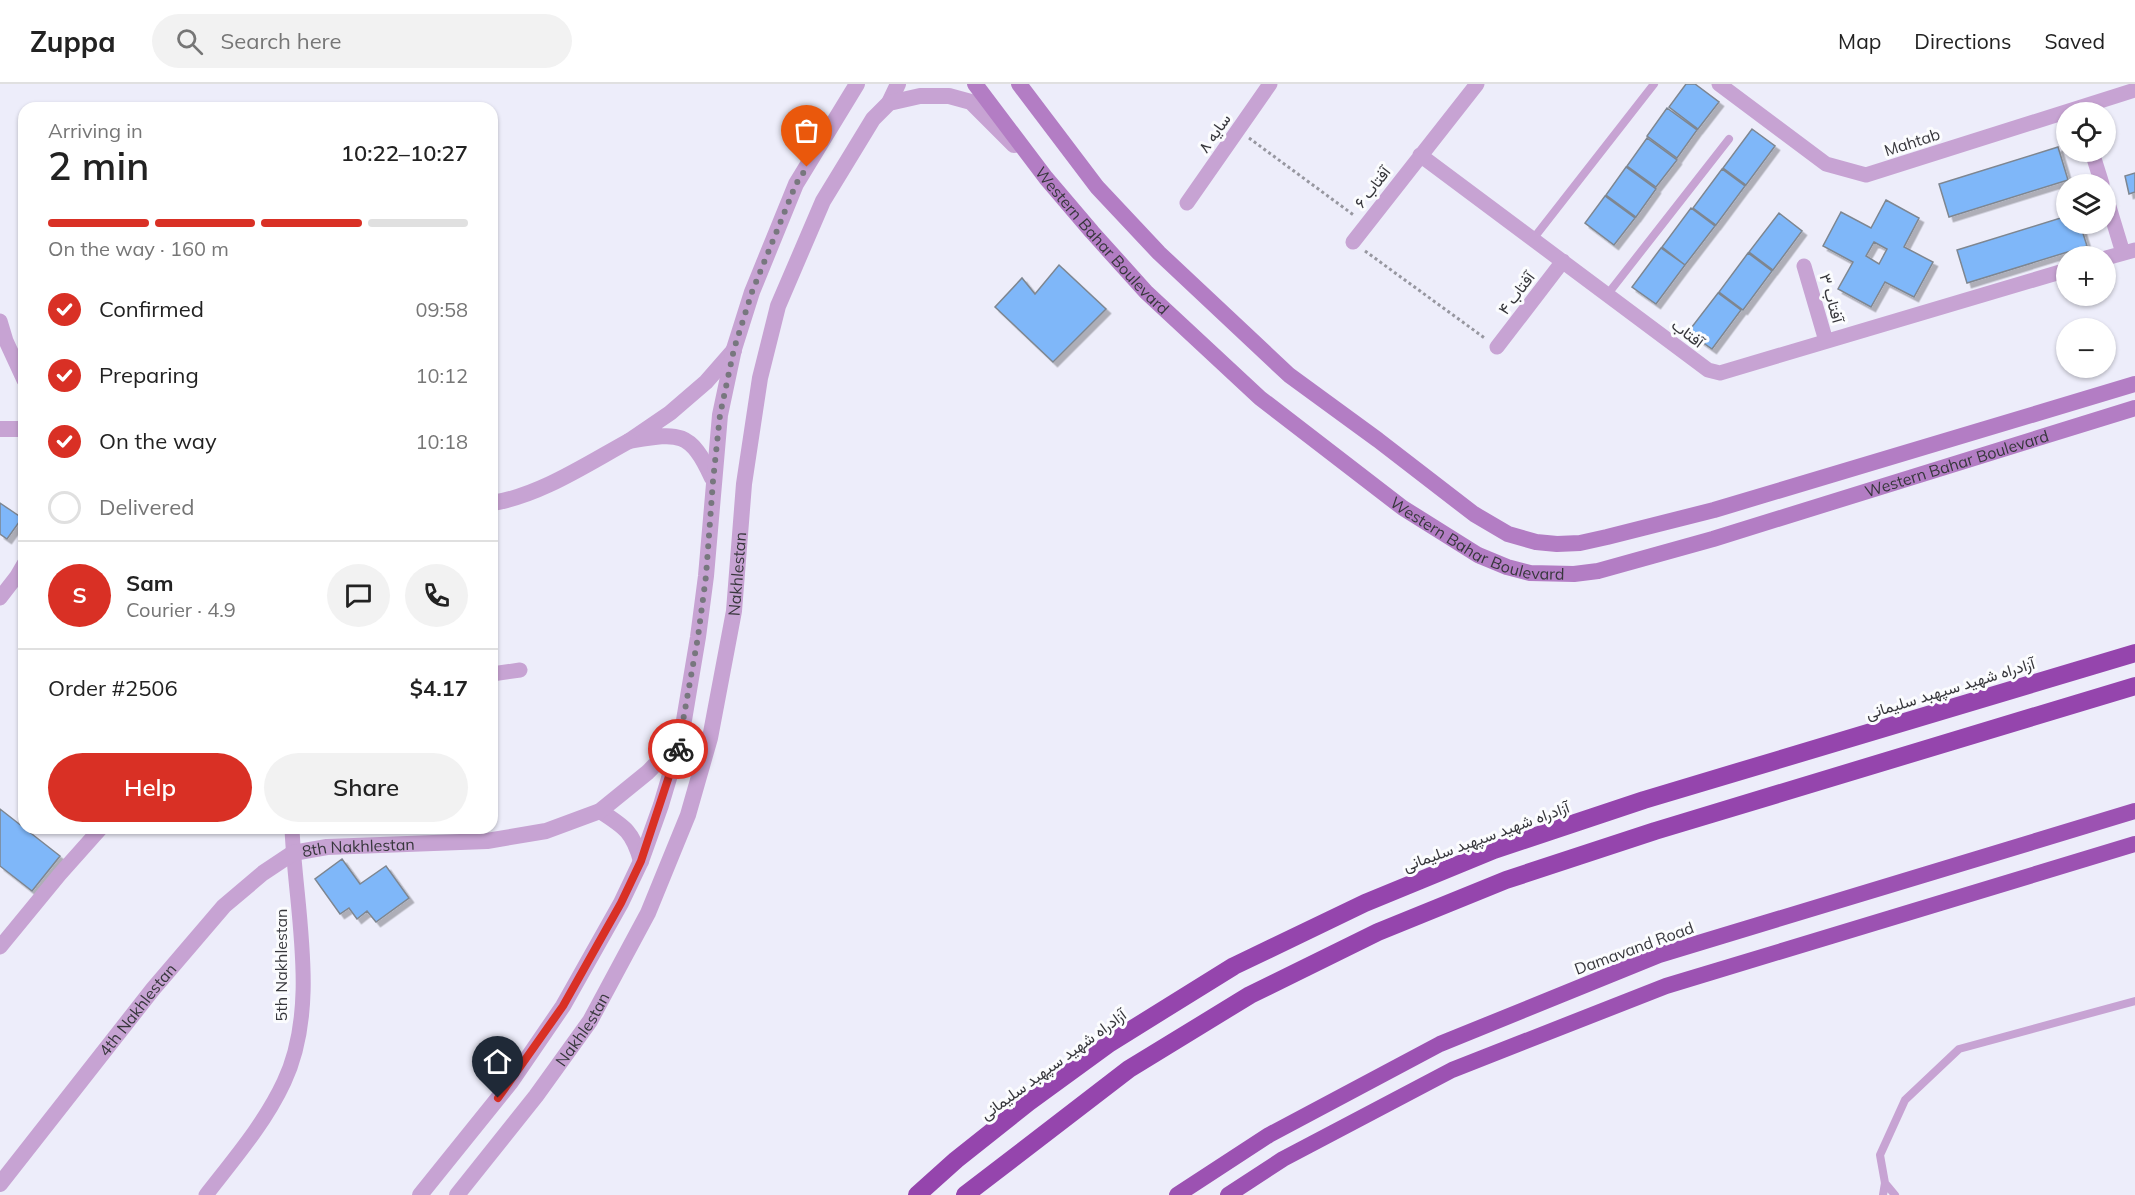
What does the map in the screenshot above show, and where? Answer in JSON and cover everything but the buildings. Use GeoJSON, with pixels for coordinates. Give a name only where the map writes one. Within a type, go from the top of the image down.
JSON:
{"type":"FeatureCollection","features":[{"type":"Feature","properties":{"kind":"highway","name":"آزادراه شهید سپهبد سلیمانی"},"geometry":{"type":"LineString","coordinates":[[917,1195],[1029,1102],[1110,1043],[1234,966],[1365,903],[1494,850],[1644,800],[2129,654]]}},
{"type":"Feature","properties":{"kind":"highway"},"geometry":{"type":"LineString","coordinates":[[965,1195],[1129,1069],[1250,995],[1378,932],[1506,880],[1644,834],[2135,686]]}},
{"type":"Feature","properties":{"kind":"highway","name":"Damavand Road"},"geometry":{"type":"LineString","coordinates":[[1177,1195],[1269,1135],[1440,1044],[1659,955],[2135,811]]}},
{"type":"Feature","properties":{"kind":"highway"},"geometry":{"type":"LineString","coordinates":[[1228,1195],[1283,1159],[1452,1070],[1666,986],[2135,844]]}},
{"type":"Feature","properties":{"kind":"main road","name":"Western Bahar Boulevard"},"geometry":{"type":"LineString","coordinates":[[975,84],[1046,178],[1146,292],[1260,398],[1403,508],[1478,555],[1507,567],[1530,573],[1574,574],[1598,571],[1725,535],[2135,408]]}},
{"type":"Feature","properties":{"kind":"main road","name":"Western Bahar Boulevard"},"geometry":{"type":"LineString","coordinates":[[1019,84],[1097,187],[1159,253],[1289,375],[1474,514],[1508,534],[1536,542],[1580,543],[1714,510],[2135,384]]}},
{"type":"Feature","properties":{"kind":"street","name":"Nakhlestan"},"geometry":{"type":"LineString","coordinates":[[420,1195],[511,1082],[563,1006],[621,903],[641,861],[681,738],[700,627],[720,415],[734,349],[752,292],[796,184],[857,84]]}},
{"type":"Feature","properties":{"kind":"street","name":"Nakhlestan"},"geometry":{"type":"LineString","coordinates":[[458,1195],[536,1096],[590,1021],[648,913],[688,815],[710,738],[734,611],[746,472],[760,378],[778,306],[823,201],[873,119],[889,103],[898,84]]}},
{"type":"Feature","properties":{"kind":"street","name":"سایه ۸"},"geometry":{"type":"LineString","coordinates":[[1187,203],[1270,84]]}},
{"type":"Feature","properties":{"kind":"street"},"geometry":{"type":"LineString","coordinates":[[1420,154],[1477,84]]}},
{"type":"Feature","properties":{"kind":"street","name":"Mahtab"},"geometry":{"type":"LineString","coordinates":[[1719,84],[1826,164],[1866,175],[2056,117]]}},
{"type":"Feature","properties":{"kind":"street","name":"Mahtab"},"geometry":{"type":"LineString","coordinates":[[2102,102],[2135,90]]}},
{"type":"Feature","properties":{"kind":"street"},"geometry":{"type":"LineString","coordinates":[[889,103],[920,96],[949,96],[971,102],[1046,178]]}},
{"type":"Feature","properties":{"kind":"street","name":"آفتاب ۶"},"geometry":{"type":"LineString","coordinates":[[1353,242],[1420,154]]}},
{"type":"Feature","properties":{"kind":"street","name":"آفتاب"},"geometry":{"type":"LineString","coordinates":[[1420,154],[1708,370],[1719,373],[2056,273]]}},
{"type":"Feature","properties":{"kind":"street"},"geometry":{"type":"LineString","coordinates":[[2116,220],[2129,251]]}},
{"type":"Feature","properties":{"kind":"street","name":"آفتاب ۴"},"geometry":{"type":"LineString","coordinates":[[1497,347],[1563,261]]}},
{"type":"Feature","properties":{"kind":"street","name":"آفتاب ۳"},"geometry":{"type":"LineString","coordinates":[[1804,266],[1826,341]]}},
{"type":"Feature","properties":{"kind":"street"},"geometry":{"type":"LineString","coordinates":[[0,321],[18,367]]}},
{"type":"Feature","properties":{"kind":"street"},"geometry":{"type":"LineString","coordinates":[[498,502],[513,500],[573,472],[629,441],[670,413],[706,382],[734,349]]}},
{"type":"Feature","properties":{"kind":"street"},"geometry":{"type":"LineString","coordinates":[[0,429],[18,429]]}},
{"type":"Feature","properties":{"kind":"street"},"geometry":{"type":"LineString","coordinates":[[629,441],[666,435],[686,440],[701,454],[713,481]]}},
{"type":"Feature","properties":{"kind":"street"},"geometry":{"type":"LineString","coordinates":[[0,598],[18,576]]}},
{"type":"Feature","properties":{"kind":"street"},"geometry":{"type":"LineString","coordinates":[[498,673],[520,670]]}},
{"type":"Feature","properties":{"kind":"street"},"geometry":{"type":"LineString","coordinates":[[641,861],[636,842],[620,824],[600,812],[648,772],[681,738]]}},
{"type":"Feature","properties":{"kind":"street","name":"8th Nakhlestan"},"geometry":{"type":"LineString","coordinates":[[293,854],[327,847],[487,841],[546,831],[600,812]]}},
{"type":"Feature","properties":{"kind":"street"},"geometry":{"type":"LineString","coordinates":[[0,947],[96,834]]}},
{"type":"Feature","properties":{"kind":"street","name":"5th Nakhlestan"},"geometry":{"type":"LineString","coordinates":[[206,1195],[272,1106],[285,1080],[298,1042],[303,951],[292,834]]}},
{"type":"Feature","properties":{"kind":"street","name":"4th Nakhlestan"},"geometry":{"type":"LineString","coordinates":[[0,1184],[153,989],[224,906],[263,873],[293,854]]}},
{"type":"Feature","properties":{"kind":"lane"},"geometry":{"type":"LineString","coordinates":[[1533,239],[1654,84]]}},
{"type":"Feature","properties":{"kind":"lane"},"geometry":{"type":"LineString","coordinates":[[1607,295],[1729,139]]}},
{"type":"Feature","properties":{"kind":"lane"},"geometry":{"type":"LineString","coordinates":[[1883,1195],[1885,1183],[1880,1155],[1905,1100],[1959,1049],[2135,1001]]}},
{"type":"Feature","properties":{"kind":"lane"},"geometry":{"type":"LineString","coordinates":[[1885,1183],[1895,1195]]}},
{"type":"Feature","properties":{"kind":"path"},"geometry":{"type":"LineString","coordinates":[[1238,130],[1366,224]]}},
{"type":"Feature","properties":{"kind":"path"},"geometry":{"type":"LineString","coordinates":[[1353,242],[1497,347]]}},
{"type":"Feature","properties":{"kind":"way so far"},"geometry":{"type":"LineString","coordinates":[[678,749],[698,637],[706,576],[720,415],[734,349],[752,292],[796,184],[807,167]]}},
{"type":"Feature","properties":{"kind":"route"},"geometry":{"type":"LineString","coordinates":[[498,1098],[563,1006],[621,903],[641,861],[678,749]]}}]}
